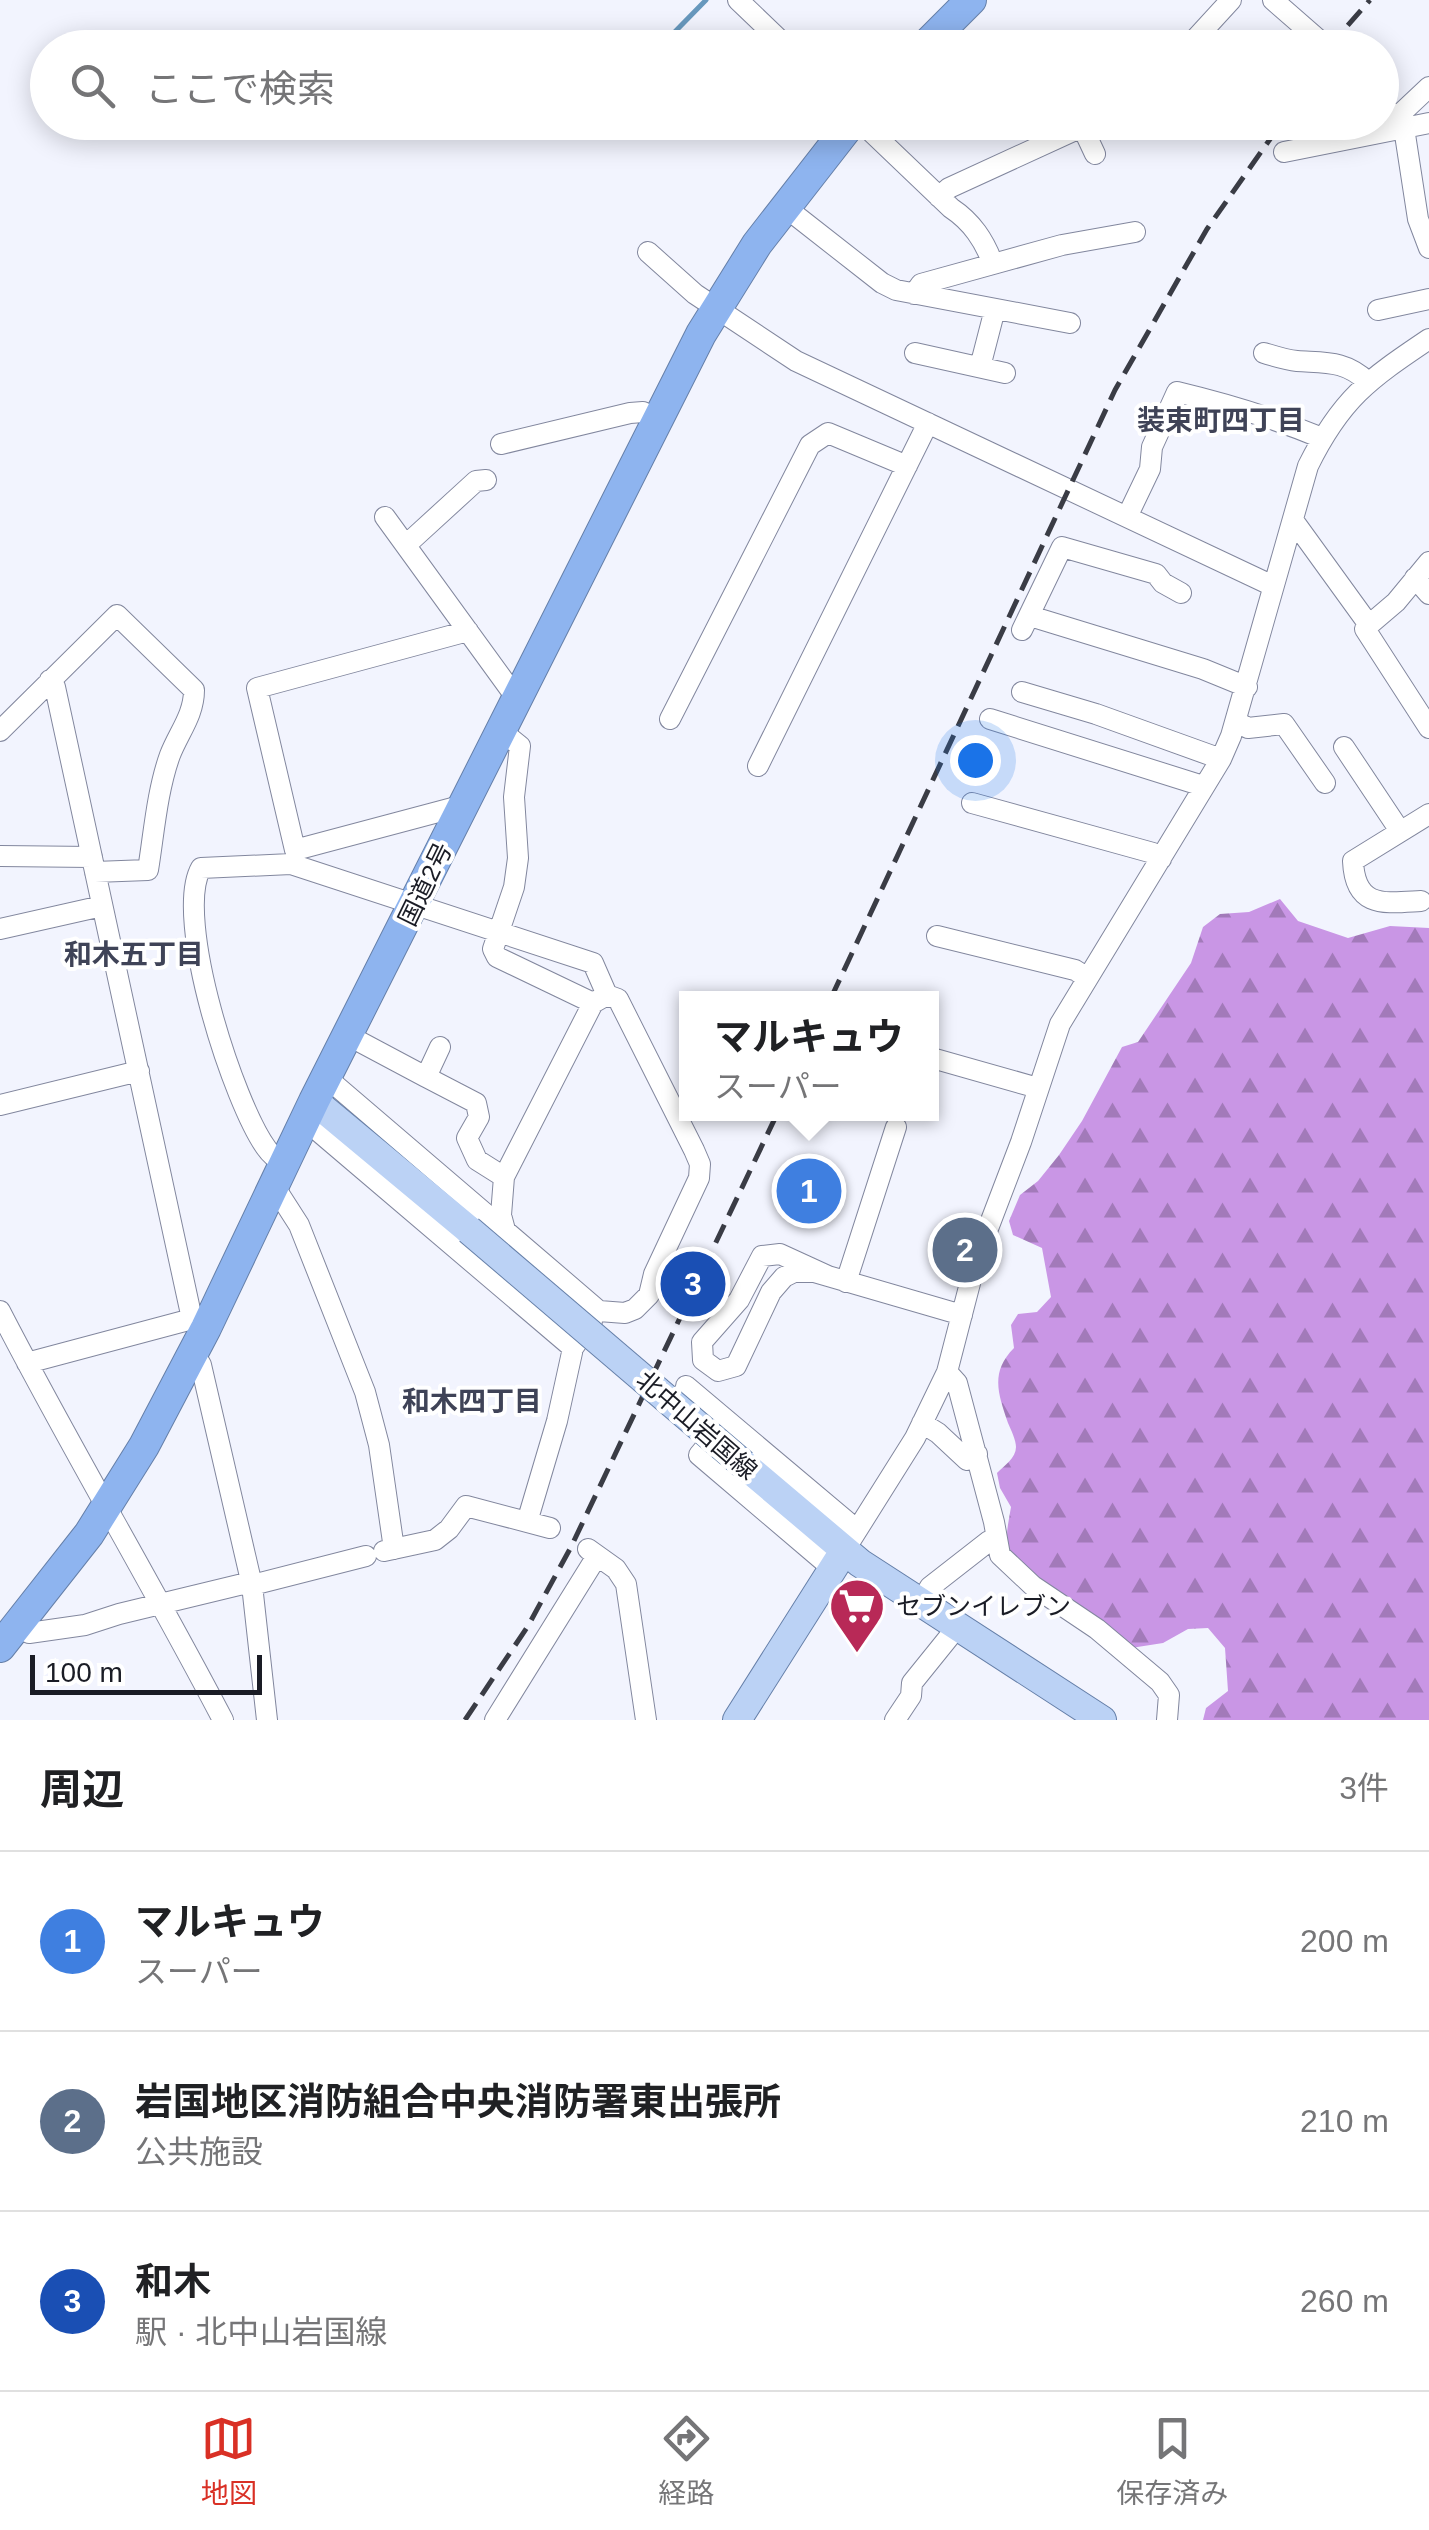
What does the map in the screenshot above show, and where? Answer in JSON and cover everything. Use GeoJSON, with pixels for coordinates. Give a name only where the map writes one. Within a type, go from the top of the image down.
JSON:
{"type":"FeatureCollection","features":[{"type":"Feature","properties":{"kind":"highway"},"geometry":{"type":"LineString","coordinates":[[941,30],[971,0]]}},
{"type":"Feature","properties":{"kind":"highway","name":"国道2号"},"geometry":{"type":"LineString","coordinates":[[8,1637],[89,1534],[144,1446],[197,1332],[658,419],[716,310],[785,206],[838,140]]}},
{"type":"Feature","properties":{"kind":"main road","name":"北中山岩国線"},"geometry":{"type":"LineString","coordinates":[[316,1100],[845,1550],[1102,1720]]}},
{"type":"Feature","properties":{"kind":"main road"},"geometry":{"type":"LineString","coordinates":[[741,1719],[845,1550]]}},
{"type":"Feature","properties":{"kind":"street"},"geometry":{"type":"LineString","coordinates":[[738,0],[769,30]]}},
{"type":"Feature","properties":{"kind":"street"},"geometry":{"type":"LineString","coordinates":[[1204,30],[1231,0]]}},
{"type":"Feature","properties":{"kind":"street"},"geometry":{"type":"LineString","coordinates":[[1273,0],[1307,30]]}},
{"type":"Feature","properties":{"kind":"street"},"geometry":{"type":"LineString","coordinates":[[1399,112],[1429,87]]}},
{"type":"Feature","properties":{"kind":"street"},"geometry":{"type":"LineString","coordinates":[[1399,118],[1429,123]]}},
{"type":"Feature","properties":{"kind":"street"},"geometry":{"type":"LineString","coordinates":[[880,140],[966,218],[985,244],[993,264]]}},
{"type":"Feature","properties":{"kind":"street"},"geometry":{"type":"LineString","coordinates":[[939,197],[948,188],[1049,140]]}},
{"type":"Feature","properties":{"kind":"street"},"geometry":{"type":"LineString","coordinates":[[1089,140],[1096,154]]}},
{"type":"Feature","properties":{"kind":"street"},"geometry":{"type":"LineString","coordinates":[[1284,152],[1321,140]]}},
{"type":"Feature","properties":{"kind":"street"},"geometry":{"type":"LineString","coordinates":[[1399,140],[1429,248]]}},
{"type":"Feature","properties":{"kind":"street"},"geometry":{"type":"LineString","coordinates":[[785,206],[882,283],[914,294],[1070,323]]}},
{"type":"Feature","properties":{"kind":"street"},"geometry":{"type":"LineString","coordinates":[[914,294],[921,284],[1062,245],[1136,232]]}},
{"type":"Feature","properties":{"kind":"street"},"geometry":{"type":"LineString","coordinates":[[648,252],[716,310],[796,361],[1274,586]]}},
{"type":"Feature","properties":{"kind":"street"},"geometry":{"type":"LineString","coordinates":[[1378,310],[1429,298]]}},
{"type":"Feature","properties":{"kind":"street"},"geometry":{"type":"LineString","coordinates":[[980,367],[995,309]]}},
{"type":"Feature","properties":{"kind":"street"},"geometry":{"type":"LineString","coordinates":[[845,1550],[922,1423],[946,1372],[976,1260],[1022,1142],[1060,1024],[1221,758],[1247,687],[1308,466],[1349,398],[1429,339]]}},
{"type":"Feature","properties":{"kind":"street"},"geometry":{"type":"LineString","coordinates":[[915,352],[1005,373]]}},
{"type":"Feature","properties":{"kind":"street"},"geometry":{"type":"LineString","coordinates":[[1264,353],[1298,361],[1320,359],[1358,372],[1368,382]]}},
{"type":"Feature","properties":{"kind":"street"},"geometry":{"type":"LineString","coordinates":[[1127,517],[1150,469],[1152,447],[1177,392],[1253,411],[1266,420],[1322,438]]}},
{"type":"Feature","properties":{"kind":"street"},"geometry":{"type":"LineString","coordinates":[[501,444],[630,413],[642,412],[658,419]]}},
{"type":"Feature","properties":{"kind":"street"},"geometry":{"type":"LineString","coordinates":[[758,766],[928,423]]}},
{"type":"Feature","properties":{"kind":"street"},"geometry":{"type":"LineString","coordinates":[[670,719],[810,445],[828,433],[907,466]]}},
{"type":"Feature","properties":{"kind":"street"},"geometry":{"type":"LineString","coordinates":[[406,545],[476,482],[486,480]]}},
{"type":"Feature","properties":{"kind":"street"},"geometry":{"type":"LineString","coordinates":[[384,516],[512,692],[519,696]]}},
{"type":"Feature","properties":{"kind":"street"},"geometry":{"type":"LineString","coordinates":[[1292,520],[1369,625]]}},
{"type":"Feature","properties":{"kind":"street"},"geometry":{"type":"LineString","coordinates":[[1156,574],[1172,539]]}},
{"type":"Feature","properties":{"kind":"street"},"geometry":{"type":"LineString","coordinates":[[1182,593],[1162,583],[1156,574],[1062,548],[1026,623],[1204,669],[1247,687]]}},
{"type":"Feature","properties":{"kind":"street"},"geometry":{"type":"LineString","coordinates":[[1424,578],[1365,630],[1429,728]]}},
{"type":"Feature","properties":{"kind":"street"},"geometry":{"type":"LineString","coordinates":[[0,731],[117,615],[194,690],[194,706],[170,756],[148,870],[0,856]]}},
{"type":"Feature","properties":{"kind":"street"},"geometry":{"type":"LineString","coordinates":[[464,805],[295,850],[257,688],[468,631]]}},
{"type":"Feature","properties":{"kind":"street"},"geometry":{"type":"LineString","coordinates":[[50,680],[55,687],[252,1585],[267,1720]]}},
{"type":"Feature","properties":{"kind":"street"},"geometry":{"type":"LineString","coordinates":[[1022,692],[1221,758]]}},
{"type":"Feature","properties":{"kind":"street"},"geometry":{"type":"LineString","coordinates":[[990,719],[1203,786]]}},
{"type":"Feature","properties":{"kind":"street"},"geometry":{"type":"LineString","coordinates":[[1236,722],[1248,728],[1284,724],[1325,783]]}},
{"type":"Feature","properties":{"kind":"street"},"geometry":{"type":"LineString","coordinates":[[316,1100],[505,1230],[600,1312],[625,1313],[636,1309],[649,1295],[654,1274],[699,1178],[700,1164],[618,999],[600,999],[497,957],[493,949],[514,887],[518,858],[514,798],[520,746],[500,730]]}},
{"type":"Feature","properties":{"kind":"street"},"geometry":{"type":"LineString","coordinates":[[1344,747],[1400,830]]}},
{"type":"Feature","properties":{"kind":"street"},"geometry":{"type":"LineString","coordinates":[[972,803],[1153,852],[1161,859]]}},
{"type":"Feature","properties":{"kind":"street"},"geometry":{"type":"LineString","coordinates":[[1421,901],[1369,900],[1354,873],[1355,858],[1429,814]]}},
{"type":"Feature","properties":{"kind":"street"},"geometry":{"type":"LineString","coordinates":[[381,1552],[380,1445],[365,1392],[279,1175],[221,1044],[203,982],[194,901],[201,868],[291,864],[593,963],[600,999],[504,1178],[500,1215],[505,1230]]}},
{"type":"Feature","properties":{"kind":"street"},"geometry":{"type":"LineString","coordinates":[[0,930],[102,906]]}},
{"type":"Feature","properties":{"kind":"street"},"geometry":{"type":"LineString","coordinates":[[937,936],[1075,970],[1086,977]]}},
{"type":"Feature","properties":{"kind":"street"},"geometry":{"type":"LineString","coordinates":[[349,1036],[476,1103],[479,1117],[467,1138],[476,1160],[504,1178]]}},
{"type":"Feature","properties":{"kind":"street"},"geometry":{"type":"LineString","coordinates":[[426,1077],[440,1047]]}},
{"type":"Feature","properties":{"kind":"street"},"geometry":{"type":"LineString","coordinates":[[939,1060],[1038,1088]]}},
{"type":"Feature","properties":{"kind":"street"},"geometry":{"type":"LineString","coordinates":[[0,1105],[139,1071]]}},
{"type":"Feature","properties":{"kind":"street"},"geometry":{"type":"LineString","coordinates":[[316,1100],[488,1276],[573,1348]]}},
{"type":"Feature","properties":{"kind":"street"},"geometry":{"type":"LineString","coordinates":[[837,1279],[896,1128]]}},
{"type":"Feature","properties":{"kind":"street"},"geometry":{"type":"LineString","coordinates":[[837,1279],[780,1254],[762,1256],[740,1300],[702,1342],[703,1360],[718,1371],[736,1366],[771,1292],[784,1276],[804,1271],[962,1314]]}},
{"type":"Feature","properties":{"kind":"street"},"geometry":{"type":"LineString","coordinates":[[0,1311],[223,1720]]}},
{"type":"Feature","properties":{"kind":"street"},"geometry":{"type":"LineString","coordinates":[[528,1522],[557,1422],[573,1348],[600,1312]]}},
{"type":"Feature","properties":{"kind":"street"},"geometry":{"type":"LineString","coordinates":[[26,1362],[197,1332]]}},
{"type":"Feature","properties":{"kind":"street"},"geometry":{"type":"LineString","coordinates":[[946,1372],[957,1382],[994,1522],[995,1541],[1006,1564],[1097,1629],[1160,1682],[1169,1695],[1167,1720]]}},
{"type":"Feature","properties":{"kind":"street"},"geometry":{"type":"LineString","coordinates":[[686,1386],[727,1421],[845,1550]]}},
{"type":"Feature","properties":{"kind":"street"},"geometry":{"type":"LineString","coordinates":[[727,1421],[700,1455],[845,1550]]}},
{"type":"Feature","properties":{"kind":"street"},"geometry":{"type":"LineString","coordinates":[[922,1423],[938,1432],[967,1460],[977,1454]]}},
{"type":"Feature","properties":{"kind":"street"},"geometry":{"type":"LineString","coordinates":[[8,1637],[85,1625],[162,1603],[436,1540],[449,1530],[466,1506],[550,1528]]}},
{"type":"Feature","properties":{"kind":"street"},"geometry":{"type":"LineString","coordinates":[[921,1602],[930,1587],[995,1541]]}},
{"type":"Feature","properties":{"kind":"street"},"geometry":{"type":"LineString","coordinates":[[495,1720],[592,1552],[616,1569],[626,1584],[646,1720]]}},
{"type":"Feature","properties":{"kind":"street"},"geometry":{"type":"LineString","coordinates":[[895,1720],[911,1696],[912,1683],[958,1626]]}},
{"type":"Feature","properties":{"kind":"green space"},"geometry":{"type":"Polygon","coordinates":[[[1280,899],[1298,921],[1348,938],[1390,926],[1429,928],[1429,1720],[1203,1720],[1206,1708],[1228,1691],[1225,1648],[1208,1628],[1188,1629],[1163,1643],[1131,1648],[1043,1586],[1008,1547],[1011,1507],[997,1473],[1012,1458],[1016,1447],[1001,1402],[999,1375],[1014,1348],[1011,1325],[1018,1314],[1037,1312],[1051,1297],[1042,1248],[1013,1235],[1009,1221],[1020,1195],[1038,1181],[1082,1121],[1122,1047],[1138,1042],[1191,963],[1203,927],[1220,914],[1249,912],[1280,899]]]}},
{"type":"Feature","properties":{"kind":"waterway"},"geometry":{"type":"LineString","coordinates":[[677,30],[706,0]]}},
{"type":"Feature","properties":{"kind":"railway"},"geometry":{"type":"LineString","coordinates":[[1344,30],[1370,0]]}},
{"type":"Feature","properties":{"kind":"railway"},"geometry":{"type":"LineString","coordinates":[[834,991],[1115,390],[1207,229],[1269,140]]}},
{"type":"Feature","properties":{"kind":"railway"},"geometry":{"type":"LineString","coordinates":[[465,1720],[528,1626],[571,1547],[774,1121]]}},
{"type":"Feature","properties":{"kind":"place","name":"マルキュウ"},"geometry":{"type":"Point","coordinates":[809,1191]}},
{"type":"Feature","properties":{"kind":"place","name":"岩国地区消防組合中央消防署東出張所"},"geometry":{"type":"Point","coordinates":[965,1250]}},
{"type":"Feature","properties":{"kind":"place","name":"和木"},"geometry":{"type":"Point","coordinates":[693,1284]}},
{"type":"Feature","properties":{"kind":"place","name":"セブンイレブン"},"geometry":{"type":"Point","coordinates":[857,1655]}},
{"type":"Feature","properties":{"kind":"district","name":"装束町四丁目"},"geometry":{"type":"Point","coordinates":[1221,420]}},
{"type":"Feature","properties":{"kind":"district","name":"和木五丁目"},"geometry":{"type":"Point","coordinates":[134,954]}},
{"type":"Feature","properties":{"kind":"district","name":"和木四丁目"},"geometry":{"type":"Point","coordinates":[472,1401]}}]}
